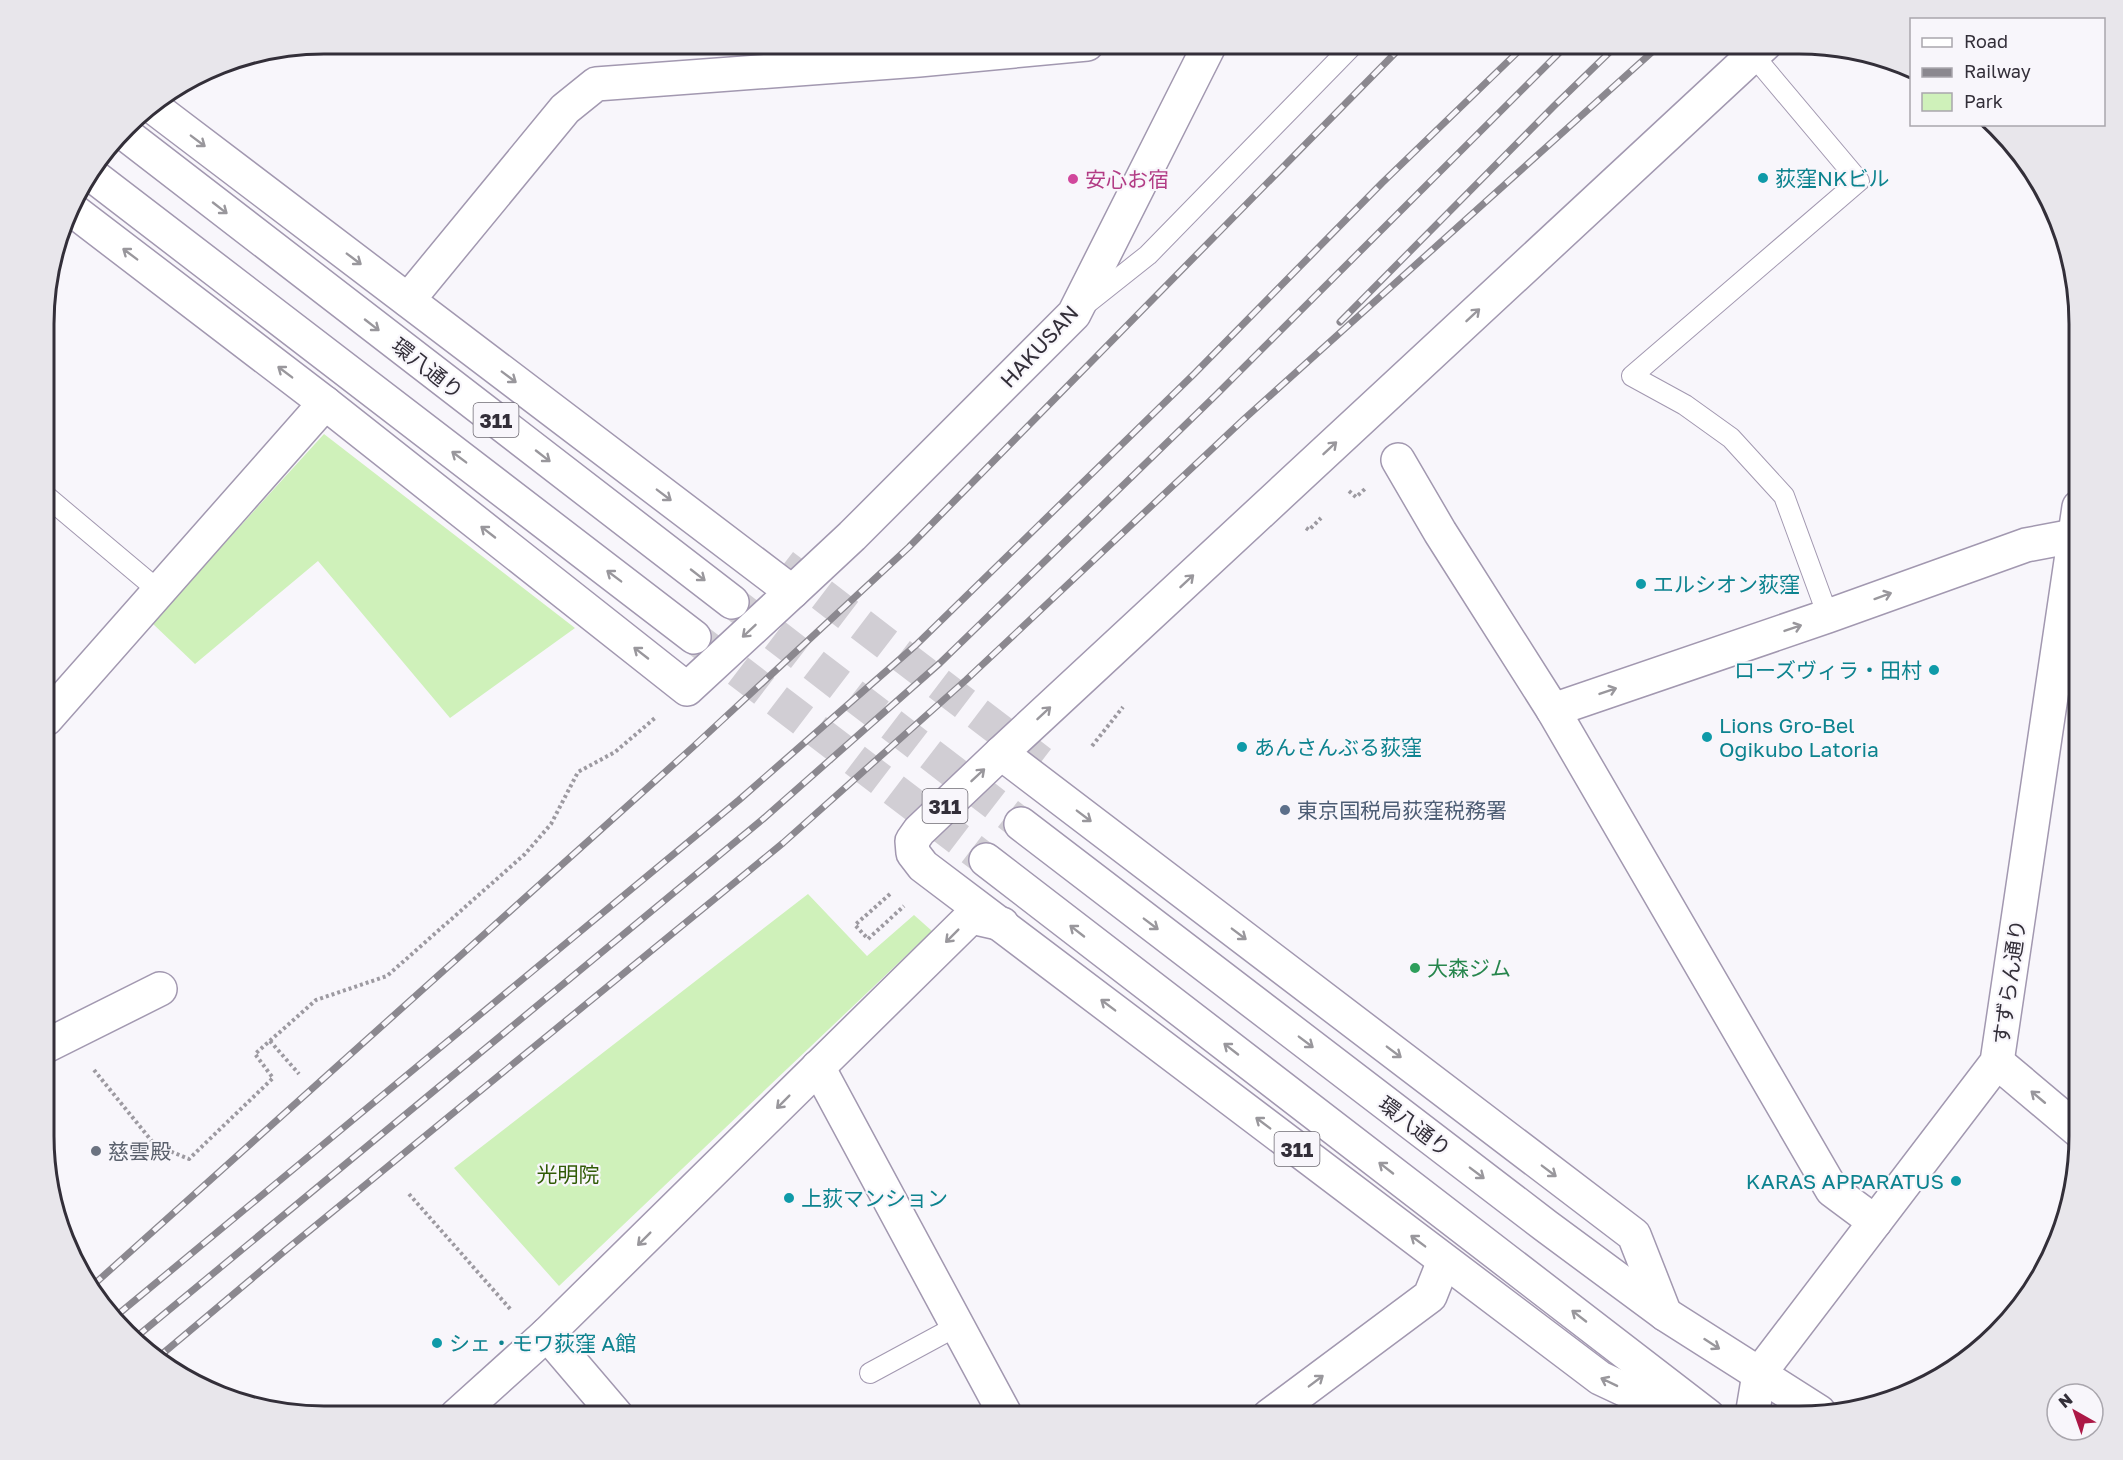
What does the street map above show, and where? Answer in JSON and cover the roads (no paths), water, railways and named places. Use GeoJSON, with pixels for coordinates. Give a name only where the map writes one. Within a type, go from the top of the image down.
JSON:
{"type":"FeatureCollection","features":[{"type":"Feature","properties":{"kind":"street"},"geometry":{"type":"LineString","coordinates":[[408,300],[566,109],[596,84],[898,54]]}},
{"type":"Feature","properties":{"kind":"street","name":"HAKUSAN"},"geometry":{"type":"LineString","coordinates":[[325,403],[687,689],[860,527],[1074,314],[1205,54]]}},
{"type":"Feature","properties":{"kind":"street"},"geometry":{"type":"LineString","coordinates":[[1665,1314],[1634,1235],[1001,753],[1755,54]]}},
{"type":"Feature","properties":{"kind":"street"},"geometry":{"type":"LineString","coordinates":[[159,111],[792,592]]}},
{"type":"Feature","properties":{"kind":"street","name":"環八通り"},"geometry":{"type":"LineString","coordinates":[[129,137],[732,602]]}},
{"type":"Feature","properties":{"kind":"street","name":"311"},"geometry":{"type":"LineString","coordinates":[[97,179],[694,637]]}},
{"type":"Feature","properties":{"kind":"street"},"geometry":{"type":"LineString","coordinates":[[54,710],[325,403],[78,214]]}},
{"type":"Feature","properties":{"kind":"street"},"geometry":{"type":"LineString","coordinates":[[1398,460],[1440,532],[1552,710],[1832,1190],[1875,1222]]}},
{"type":"Feature","properties":{"kind":"street"},"geometry":{"type":"LineString","coordinates":[[1552,710],[1828,616],[2069,529]]}},
{"type":"Feature","properties":{"kind":"street","name":"すずらん通り"},"geometry":{"type":"LineString","coordinates":[[1754,1406],[1759,1374],[1997,1062],[2069,580]]}},
{"type":"Feature","properties":{"kind":"street","name":"311"},"geometry":{"type":"LineString","coordinates":[[1001,753],[919,831],[912,841],[913,853],[923,866],[1600,1378],[1659,1406]]}},
{"type":"Feature","properties":{"kind":"street","name":"環八通り"},"geometry":{"type":"LineString","coordinates":[[1021,824],[1546,1226],[1665,1314],[1809,1405]]}},
{"type":"Feature","properties":{"kind":"street","name":"311"},"geometry":{"type":"LineString","coordinates":[[986,860],[1695,1406]]}},
{"type":"Feature","properties":{"kind":"street"},"geometry":{"type":"LineString","coordinates":[[467,1406],[547,1334],[971,916],[1002,924]]}},
{"type":"Feature","properties":{"kind":"street"},"geometry":{"type":"LineString","coordinates":[[54,1042],[160,989]]}},
{"type":"Feature","properties":{"kind":"street"},"geometry":{"type":"LineString","coordinates":[[1997,1062],[2069,1123]]}},
{"type":"Feature","properties":{"kind":"street"},"geometry":{"type":"LineString","coordinates":[[818,1067],[1001,1406]]}},
{"type":"Feature","properties":{"kind":"street"},"geometry":{"type":"LineString","coordinates":[[1282,1406],[1430,1296],[1444,1261]]}},
{"type":"Feature","properties":{"kind":"street"},"geometry":{"type":"LineString","coordinates":[[547,1334],[608,1406]]}},
{"type":"Feature","properties":{"kind":"lane"},"geometry":{"type":"LineString","coordinates":[[1074,314],[1148,255],[1344,54]]}},
{"type":"Feature","properties":{"kind":"lane"},"geometry":{"type":"LineString","coordinates":[[1762,54],[1859,180],[1632,376],[1685,405],[1731,438],[1784,496],[1828,616]]}},
{"type":"Feature","properties":{"kind":"lane"},"geometry":{"type":"LineString","coordinates":[[54,503],[159,591]]}},
{"type":"Feature","properties":{"kind":"lane"},"geometry":{"type":"LineString","coordinates":[[870,1373],[957,1326]]}},
{"type":"Feature","properties":{"kind":"tunnel"},"geometry":{"type":"LineString","coordinates":[[783,565],[1041,762]]}},
{"type":"Feature","properties":{"kind":"tunnel"},"geometry":{"type":"LineString","coordinates":[[736,605],[1021,824]]}},
{"type":"Feature","properties":{"kind":"tunnel"},"geometry":{"type":"LineString","coordinates":[[699,641],[986,860]]}},
{"type":"Feature","properties":{"kind":"railway"},"geometry":{"type":"LineString","coordinates":[[97,1282],[693,747],[909,547],[1394,54]]}},
{"type":"Feature","properties":{"kind":"railway"},"geometry":{"type":"LineString","coordinates":[[120,1313],[739,800],[916,645],[1194,374],[1382,183],[1516,54]]}},
{"type":"Feature","properties":{"kind":"railway"},"geometry":{"type":"LineString","coordinates":[[140,1334],[763,819],[940,663],[1216,395],[1558,54]]}},
{"type":"Feature","properties":{"kind":"railway"},"geometry":{"type":"LineString","coordinates":[[1340,322],[1608,54]]}},
{"type":"Feature","properties":{"kind":"railway"},"geometry":{"type":"LineString","coordinates":[[164,1353],[783,843],[966,680],[1243,420],[1650,54]]}},
{"type":"Feature","properties":{"kind":"place","name":"荻窪NKビル"},"geometry":{"type":"Point","coordinates":[1763,178]}},
{"type":"Feature","properties":{"kind":"place","name":"安心お宿"},"geometry":{"type":"Point","coordinates":[1073,179]}},
{"type":"Feature","properties":{"kind":"place","name":"エルシオン荻窪"},"geometry":{"type":"Point","coordinates":[1641,584]}},
{"type":"Feature","properties":{"kind":"place","name":"ローズヴィラ・田村"},"geometry":{"type":"Point","coordinates":[1934,670]}},
{"type":"Feature","properties":{"kind":"place","name":"Lions Gro-Bel Ogikubo Latoria"},"geometry":{"type":"Point","coordinates":[1707,737]}},
{"type":"Feature","properties":{"kind":"place","name":"あんさんぶる荻窪"},"geometry":{"type":"Point","coordinates":[1242,747]}},
{"type":"Feature","properties":{"kind":"place","name":"東京国税局荻窪税務署"},"geometry":{"type":"Point","coordinates":[1285,810]}},
{"type":"Feature","properties":{"kind":"place","name":"大森ジム"},"geometry":{"type":"Point","coordinates":[1415,968]}},
{"type":"Feature","properties":{"kind":"place","name":"慈雲殿"},"geometry":{"type":"Point","coordinates":[96,1151]}},
{"type":"Feature","properties":{"kind":"place","name":"KARAS APPARATUS"},"geometry":{"type":"Point","coordinates":[1956,1181]}},
{"type":"Feature","properties":{"kind":"place","name":"上荻マンション"},"geometry":{"type":"Point","coordinates":[789,1198]}},
{"type":"Feature","properties":{"kind":"place","name":"シェ・モワ荻窪 A館"},"geometry":{"type":"Point","coordinates":[437,1343]}},
{"type":"Feature","properties":{"kind":"park label","name":"光明院"},"geometry":{"type":"Point","coordinates":[568,1174]}}]}
